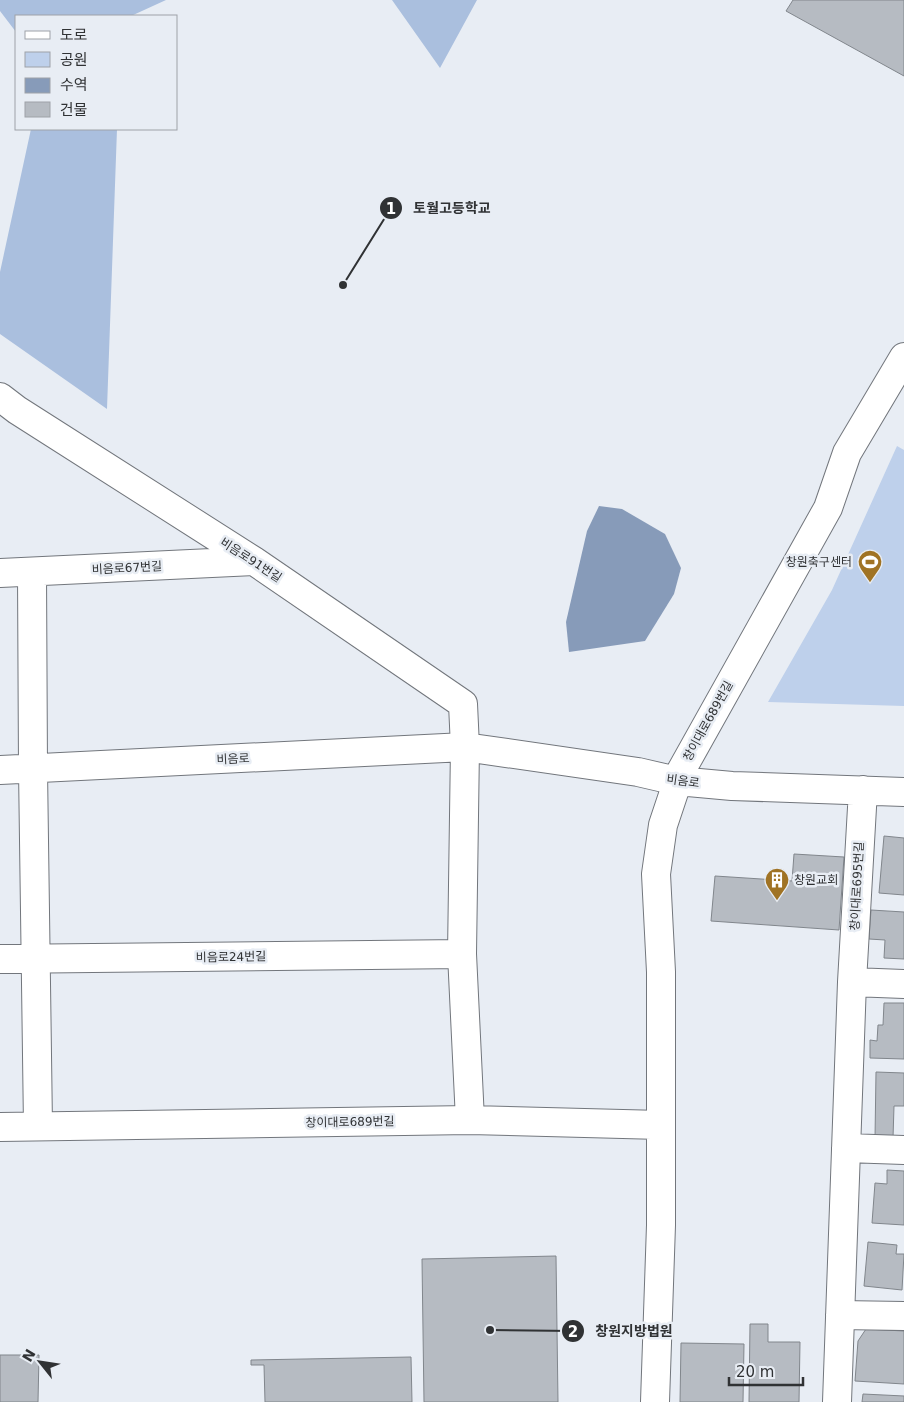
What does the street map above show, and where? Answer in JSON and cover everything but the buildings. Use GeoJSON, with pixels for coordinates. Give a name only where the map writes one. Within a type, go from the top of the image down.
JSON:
{"type":"FeatureCollection","features":[{"type":"Feature","properties":{"kind":"street","name":"창이대로689번길"},"geometry":{"type":"LineString","coordinates":[[655,1402],[661,1225],[661,972],[656,874],[663,825],[681,771],[828,508],[847,453],[904,357]]}},
{"type":"Feature","properties":{"kind":"street","name":"비음로91번길"},"geometry":{"type":"LineString","coordinates":[[6,406],[254,560],[463,704],[465,747]]}},
{"type":"Feature","properties":{"kind":"street","name":"비음로67번길"},"geometry":{"type":"LineString","coordinates":[[0,573],[32,573],[254,560]]}},
{"type":"Feature","properties":{"kind":"street"},"geometry":{"type":"LineString","coordinates":[[32,573],[38,1126]]}},
{"type":"Feature","properties":{"kind":"street","name":"비음로"},"geometry":{"type":"LineString","coordinates":[[0,770],[465,747],[638,772],[677,781],[732,786],[904,792]]}},
{"type":"Feature","properties":{"kind":"street"},"geometry":{"type":"LineString","coordinates":[[465,747],[462,954],[470,1120]]}},
{"type":"Feature","properties":{"kind":"street","name":"창이대로695번길"},"geometry":{"type":"LineString","coordinates":[[837,1402],[852,982],[862,790]]}},
{"type":"Feature","properties":{"kind":"street","name":"비음로24번길"},"geometry":{"type":"LineString","coordinates":[[0,959],[462,954]]}},
{"type":"Feature","properties":{"kind":"street"},"geometry":{"type":"LineString","coordinates":[[852,982],[904,984]]}},
{"type":"Feature","properties":{"kind":"street","name":"창이대로689번길"},"geometry":{"type":"LineString","coordinates":[[0,1126],[470,1120],[661,1125]]}},
{"type":"Feature","properties":{"kind":"street"},"geometry":{"type":"LineString","coordinates":[[846,1148],[904,1150]]}},
{"type":"Feature","properties":{"kind":"street"},"geometry":{"type":"LineString","coordinates":[[840,1315],[904,1316]]}},
{"type":"Feature","properties":{"kind":"green space","name":"창원축구센터"},"geometry":{"type":"Polygon","coordinates":[[[897,446],[904,450],[904,706],[768,702],[832,590],[897,446]]]}},
{"type":"Feature","properties":{"kind":"shaded area"},"geometry":{"type":"Polygon","coordinates":[[[0,0],[166,0],[133,15],[15,15],[15,31],[0,11],[0,0]]]}},
{"type":"Feature","properties":{"kind":"shaded area"},"geometry":{"type":"Polygon","coordinates":[[[392,0],[477,0],[440,68],[392,0]]]}},
{"type":"Feature","properties":{"kind":"shaded area"},"geometry":{"type":"Polygon","coordinates":[[[31,130],[117,130],[107,409],[0,334],[0,272],[31,130]]]}},
{"type":"Feature","properties":{"kind":"water"},"geometry":{"type":"Polygon","coordinates":[[[599,506],[622,509],[665,534],[681,568],[674,594],[645,641],[569,652],[566,622],[587,531],[599,506]]]}},
{"type":"Feature","properties":{"kind":"place","name":"토월고등학교"},"geometry":{"type":"Point","coordinates":[343,285]}},
{"type":"Feature","properties":{"kind":"place","name":"창원축구센터"},"geometry":{"type":"Point","coordinates":[870,583]}},
{"type":"Feature","properties":{"kind":"place","name":"창원교회"},"geometry":{"type":"Point","coordinates":[777,901]}},
{"type":"Feature","properties":{"kind":"place","name":"창원지방법원"},"geometry":{"type":"Point","coordinates":[490,1330]}}]}
